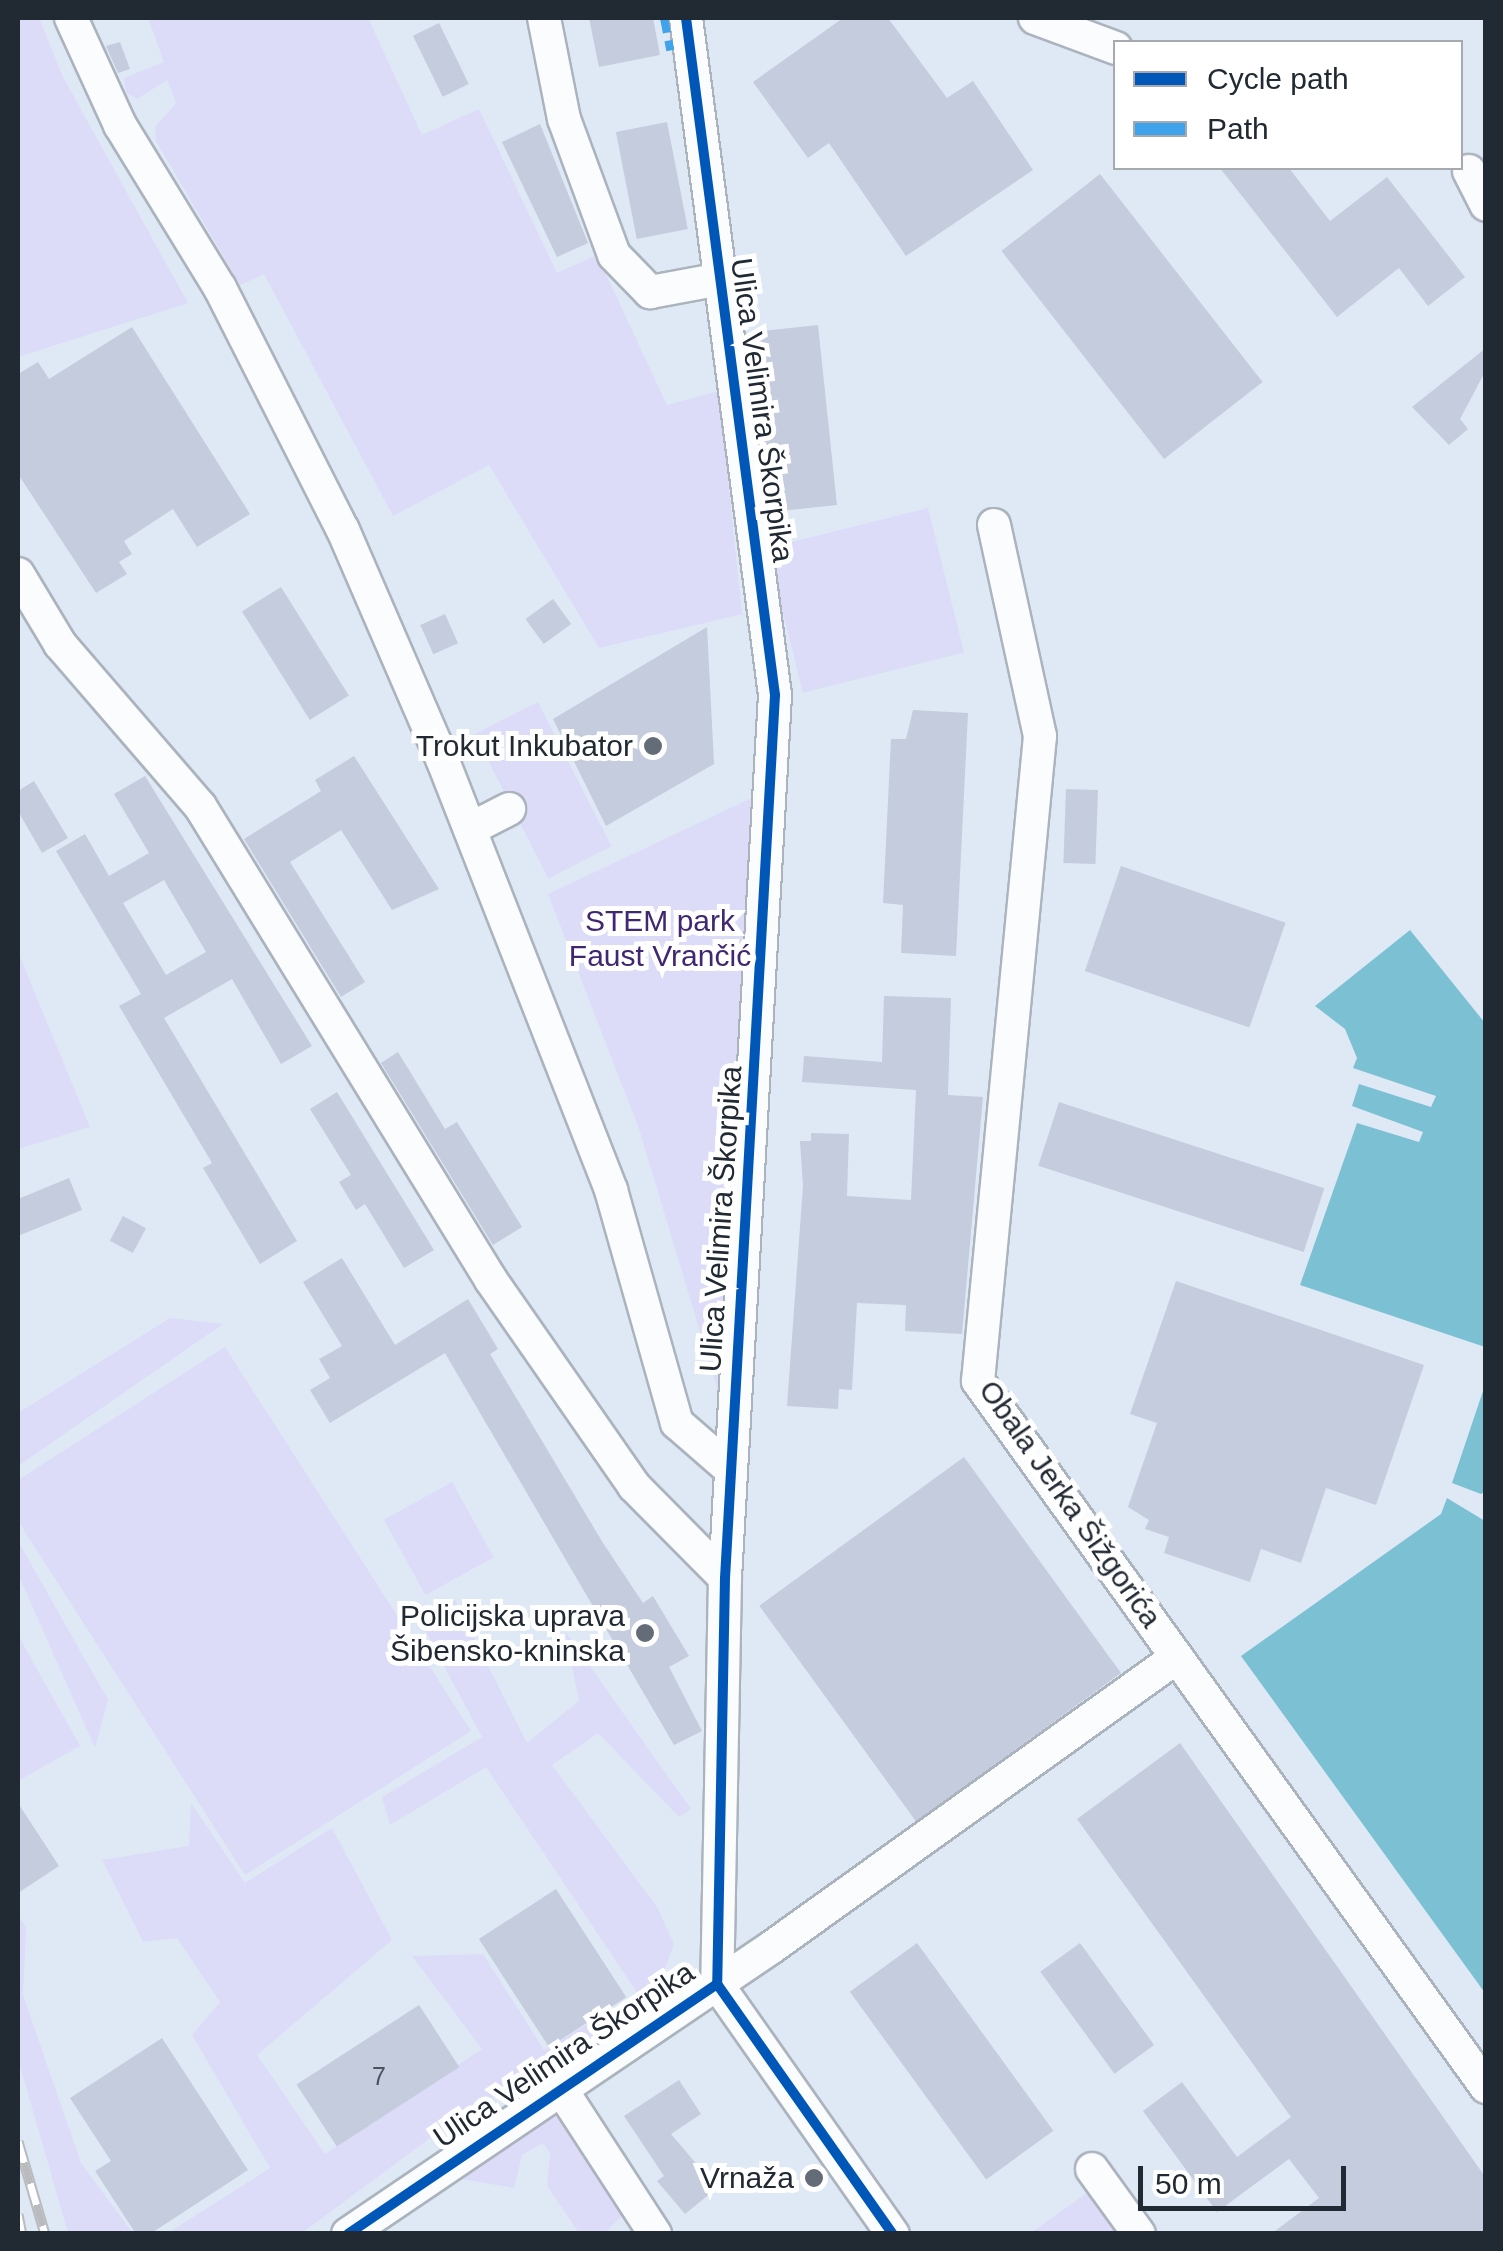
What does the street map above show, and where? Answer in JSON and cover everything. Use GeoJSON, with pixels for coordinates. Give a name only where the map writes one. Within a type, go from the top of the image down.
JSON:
{"type":"FeatureCollection","features":[{"type":"Feature","properties":{"kind":"street"},"geometry":{"type":"LineString","coordinates":[[71,18],[120,126],[286,413],[396,648],[612,1190],[677,1423],[730,1469]]}},
{"type":"Feature","properties":{"kind":"street"},"geometry":{"type":"LineString","coordinates":[[544,18],[564,119],[614,255],[650,292],[720,279]]}},
{"type":"Feature","properties":{"kind":"street","name":"Ulica Velimira Škorpika"},"geometry":{"type":"LineString","coordinates":[[348,2234],[716,1984],[725,1578],[775,695],[686,18]]}},
{"type":"Feature","properties":{"kind":"street"},"geometry":{"type":"LineString","coordinates":[[1036,18],[1113,47]]}},
{"type":"Feature","properties":{"kind":"street"},"geometry":{"type":"LineString","coordinates":[[1470,169],[1486,205]]}},
{"type":"Feature","properties":{"kind":"street","name":"Obala Jerka Šižgorića"},"geometry":{"type":"LineString","coordinates":[[994,525],[1040,736],[978,1380],[1486,2087]]}},
{"type":"Feature","properties":{"kind":"street"},"geometry":{"type":"LineString","coordinates":[[18,574],[60,644],[200,806],[491,1280],[634,1486],[725,1578]]}},
{"type":"Feature","properties":{"kind":"street"},"geometry":{"type":"LineString","coordinates":[[470,828],[509,809]]}},
{"type":"Feature","properties":{"kind":"street"},"geometry":{"type":"LineString","coordinates":[[893,2234],[716,1984],[1177,1657]]}},
{"type":"Feature","properties":{"kind":"street"},"geometry":{"type":"LineString","coordinates":[[561,2089],[654,2234]]}},
{"type":"Feature","properties":{"kind":"street"},"geometry":{"type":"LineString","coordinates":[[1092,2169],[1140,2234]]}},
{"type":"Feature","properties":{"kind":"green space"},"geometry":{"type":"Polygon","coordinates":[[[18,18],[39,18],[63,77],[188,303],[18,357],[18,18]]]}},
{"type":"Feature","properties":{"kind":"green space"},"geometry":{"type":"Polygon","coordinates":[[[148,18],[368,18],[422,135],[479,109],[557,273],[597,255],[667,405],[719,391],[742,614],[599,648],[489,465],[393,516],[264,274],[240,285],[156,141],[155,127],[176,103],[167,80],[137,99],[126,92],[124,78],[164,62],[148,18]]]}},
{"type":"Feature","properties":{"kind":"green space"},"geometry":{"type":"Polygon","coordinates":[[[928,508],[964,653],[803,693],[767,548],[928,508]]]}},
{"type":"Feature","properties":{"kind":"green space"},"geometry":{"type":"Polygon","coordinates":[[[538,702],[612,846],[548,879],[475,734],[538,702]]]}},
{"type":"Feature","properties":{"kind":"green space","name":"STEM park Faust Vrančić"},"geometry":{"type":"Polygon","coordinates":[[[758,795],[720,1398],[639,1129],[548,894],[758,795]]]}},
{"type":"Feature","properties":{"kind":"green space"},"geometry":{"type":"Polygon","coordinates":[[[18,952],[90,1127],[18,1149],[18,952]]]}},
{"type":"Feature","properties":{"kind":"green space"},"geometry":{"type":"Polygon","coordinates":[[[170,1318],[223,1324],[18,1466],[18,1413],[170,1318]]]}},
{"type":"Feature","properties":{"kind":"green space"},"geometry":{"type":"Polygon","coordinates":[[[225,1347],[471,1731],[245,1875],[18,1521],[18,1480],[225,1347]]]}},
{"type":"Feature","properties":{"kind":"green space"},"geometry":{"type":"Polygon","coordinates":[[[452,1482],[494,1557],[425,1595],[384,1520],[452,1482]]]}},
{"type":"Feature","properties":{"kind":"green space"},"geometry":{"type":"Polygon","coordinates":[[[18,1541],[108,1700],[95,1748],[18,1574],[18,1541]]]}},
{"type":"Feature","properties":{"kind":"green space"},"geometry":{"type":"Polygon","coordinates":[[[455,1600],[527,1743],[579,1701],[565,1631],[691,1809],[679,1817],[598,1733],[552,1765],[657,1907],[674,1944],[653,2000],[453,2121],[302,2233],[168,2233],[270,2168],[192,2035],[220,2002],[177,1938],[143,1942],[102,1860],[189,1846],[191,1803],[245,1883],[332,1828],[392,1940],[257,2055],[325,2154],[482,2049],[412,1956],[483,1954],[544,2050],[638,1994],[486,1767],[390,1825],[382,1797],[482,1737],[421,1623],[455,1600]]]}},
{"type":"Feature","properties":{"kind":"green space"},"geometry":{"type":"Polygon","coordinates":[[[18,1635],[80,1746],[18,1781],[18,1635]]]}},
{"type":"Feature","properties":{"kind":"green space"},"geometry":{"type":"Polygon","coordinates":[[[18,1914],[26,1928],[23,1995],[81,2163],[133,2233],[68,2233],[18,2059],[18,1914]]]}},
{"type":"Feature","properties":{"kind":"green space"},"geometry":{"type":"Polygon","coordinates":[[[563,2107],[626,2212],[605,2233],[579,2233],[547,2186],[550,2153],[543,2143],[522,2155],[514,2188],[450,2177],[563,2107]]]}},
{"type":"Feature","properties":{"kind":"green space"},"geometry":{"type":"Polygon","coordinates":[[[1097,2186],[1132,2234],[1029,2234],[1097,2186]]]}},
{"type":"Feature","properties":{"kind":"shaded area"},"geometry":{"type":"Polygon","coordinates":[[[1410,930],[1485,1023],[1485,1347],[1300,1285],[1357,1123],[1419,1142],[1423,1132],[1352,1106],[1359,1084],[1431,1107],[1436,1096],[1353,1068],[1357,1058],[1345,1029],[1315,1006],[1410,930]]]}},
{"type":"Feature","properties":{"kind":"shaded area"},"geometry":{"type":"Polygon","coordinates":[[[1485,1385],[1486,1491],[1481,1494],[1452,1483],[1485,1385]]]}},
{"type":"Feature","properties":{"kind":"shaded area"},"geometry":{"type":"Polygon","coordinates":[[[1447,1498],[1485,1521],[1485,1993],[1241,1656],[1441,1514],[1447,1498]]]}},
{"type":"Feature","properties":{"kind":"building"},"geometry":{"type":"Polygon","coordinates":[[[589,18],[653,18],[660,55],[599,67],[589,18]]]}},
{"type":"Feature","properties":{"kind":"building"},"geometry":{"type":"Polygon","coordinates":[[[843,18],[888,18],[947,98],[973,81],[1033,170],[906,256],[829,143],[808,158],[753,82],[843,18]]]}},
{"type":"Feature","properties":{"kind":"building"},"geometry":{"type":"Polygon","coordinates":[[[439,23],[469,84],[443,97],[413,36],[439,23]]]}},
{"type":"Feature","properties":{"kind":"building"},"geometry":{"type":"Polygon","coordinates":[[[120,42],[130,69],[118,73],[106,46],[120,42]]]}},
{"type":"Feature","properties":{"kind":"building"},"geometry":{"type":"Polygon","coordinates":[[[667,122],[688,229],[637,239],[616,132],[667,122]]]}},
{"type":"Feature","properties":{"kind":"building"},"geometry":{"type":"Polygon","coordinates":[[[540,124],[588,243],[557,257],[502,142],[540,124]]]}},
{"type":"Feature","properties":{"kind":"building"},"geometry":{"type":"Polygon","coordinates":[[[1222,170],[1291,170],[1330,221],[1387,177],[1465,277],[1428,306],[1399,268],[1337,317],[1222,170]]]}},
{"type":"Feature","properties":{"kind":"building"},"geometry":{"type":"Polygon","coordinates":[[[1100,174],[1263,382],[1164,459],[1001,251],[1100,174]]]}},
{"type":"Feature","properties":{"kind":"building"},"geometry":{"type":"Polygon","coordinates":[[[818,325],[837,505],[771,512],[752,332],[818,325]]]}},
{"type":"Feature","properties":{"kind":"building"},"geometry":{"type":"Polygon","coordinates":[[[132,327],[250,514],[197,547],[173,509],[124,541],[132,554],[119,562],[127,574],[96,593],[18,474],[18,374],[38,362],[49,379],[132,327]]]}},
{"type":"Feature","properties":{"kind":"building"},"geometry":{"type":"Polygon","coordinates":[[[1486,348],[1486,370],[1460,419],[1468,429],[1449,445],[1412,407],[1486,348]]]}},
{"type":"Feature","properties":{"kind":"building"},"geometry":{"type":"Polygon","coordinates":[[[281,587],[349,696],[310,720],[242,611],[281,587]]]}},
{"type":"Feature","properties":{"kind":"building"},"geometry":{"type":"Polygon","coordinates":[[[553,599],[571,624],[544,644],[525,619],[553,599]]]}},
{"type":"Feature","properties":{"kind":"building"},"geometry":{"type":"Polygon","coordinates":[[[445,614],[458,643],[433,654],[420,625],[445,614]]]}},
{"type":"Feature","properties":{"kind":"building"},"geometry":{"type":"Polygon","coordinates":[[[707,627],[714,764],[606,826],[553,719],[707,627]]]}},
{"type":"Feature","properties":{"kind":"building"},"geometry":{"type":"Polygon","coordinates":[[[913,710],[968,713],[956,956],[901,953],[903,905],[883,903],[891,739],[906,739],[913,710]]]}},
{"type":"Feature","properties":{"kind":"building"},"geometry":{"type":"Polygon","coordinates":[[[354,756],[439,889],[392,910],[341,830],[290,862],[365,982],[341,997],[244,839],[321,791],[315,780],[354,756]]]}},
{"type":"Feature","properties":{"kind":"building"},"geometry":{"type":"Polygon","coordinates":[[[145,776],[312,1046],[281,1064],[232,979],[164,1018],[297,1241],[260,1264],[203,1168],[212,1163],[119,1006],[141,994],[56,851],[85,834],[109,876],[149,853],[114,794],[145,776]],[[164,880],[123,903],[166,975],[206,952],[164,880]]]}},
{"type":"Feature","properties":{"kind":"building"},"geometry":{"type":"Polygon","coordinates":[[[34,781],[68,838],[42,853],[18,811],[18,791],[34,781]]]}},
{"type":"Feature","properties":{"kind":"building"},"geometry":{"type":"Polygon","coordinates":[[[1066,789],[1098,790],[1095,864],[1063,863],[1066,789]]]}},
{"type":"Feature","properties":{"kind":"building"},"geometry":{"type":"Polygon","coordinates":[[[1121,866],[1286,923],[1249,1028],[1085,971],[1121,866]]]}},
{"type":"Feature","properties":{"kind":"building"},"geometry":{"type":"Polygon","coordinates":[[[884,996],[951,998],[948,1095],[983,1097],[962,1334],[905,1331],[906,1305],[857,1303],[852,1390],[839,1389],[838,1409],[787,1406],[803,1186],[800,1141],[811,1141],[811,1133],[849,1134],[847,1196],[911,1200],[916,1090],[802,1082],[804,1056],[882,1062],[884,996]]]}},
{"type":"Feature","properties":{"kind":"building"},"geometry":{"type":"Polygon","coordinates":[[[398,1052],[445,1129],[457,1122],[522,1227],[493,1245],[381,1063],[398,1052]]]}},
{"type":"Feature","properties":{"kind":"building"},"geometry":{"type":"Polygon","coordinates":[[[337,1092],[434,1250],[404,1268],[365,1204],[356,1210],[339,1182],[351,1175],[310,1109],[337,1092]]]}},
{"type":"Feature","properties":{"kind":"building"},"geometry":{"type":"Polygon","coordinates":[[[1059,1102],[1324,1188],[1304,1252],[1038,1166],[1059,1102]]]}},
{"type":"Feature","properties":{"kind":"building"},"geometry":{"type":"Polygon","coordinates":[[[69,1178],[82,1210],[18,1236],[18,1199],[69,1178]]]}},
{"type":"Feature","properties":{"kind":"building"},"geometry":{"type":"Polygon","coordinates":[[[123,1216],[146,1228],[133,1253],[110,1241],[123,1216]]]}},
{"type":"Feature","properties":{"kind":"building"},"geometry":{"type":"Polygon","coordinates":[[[342,1258],[395,1345],[468,1299],[498,1349],[490,1354],[603,1543],[643,1603],[653,1596],[689,1656],[669,1667],[702,1731],[674,1745],[445,1353],[330,1423],[310,1390],[330,1378],[319,1359],[342,1346],[303,1282],[342,1258]]]}},
{"type":"Feature","properties":{"kind":"building"},"geometry":{"type":"Polygon","coordinates":[[[1176,1281],[1424,1365],[1376,1505],[1326,1488],[1301,1563],[1261,1549],[1250,1582],[1164,1553],[1169,1537],[1145,1529],[1149,1520],[1128,1507],[1157,1423],[1130,1414],[1176,1281]]]}},
{"type":"Feature","properties":{"kind":"building"},"geometry":{"type":"Polygon","coordinates":[[[964,1457],[1121,1673],[916,1822],[759,1606],[964,1457]]]}},
{"type":"Feature","properties":{"kind":"building"},"geometry":{"type":"Polygon","coordinates":[[[1180,1743],[1486,2178],[1486,2234],[1271,2234],[1319,2198],[1289,2159],[1217,2212],[1143,2111],[1182,2082],[1237,2157],[1291,2117],[1077,1819],[1180,1743]]]}},
{"type":"Feature","properties":{"kind":"building"},"geometry":{"type":"Polygon","coordinates":[[[18,1803],[59,1866],[18,1893],[18,1803]]]}},
{"type":"Feature","properties":{"kind":"building"},"geometry":{"type":"Polygon","coordinates":[[[556,1889],[626,1997],[549,2047],[479,1939],[556,1889]]]}},
{"type":"Feature","properties":{"kind":"building"},"geometry":{"type":"Polygon","coordinates":[[[917,1943],[1053,2131],[986,2179],[850,1992],[917,1943]]]}},
{"type":"Feature","properties":{"kind":"building"},"geometry":{"type":"Polygon","coordinates":[[[1080,1943],[1154,2045],[1114,2074],[1040,1972],[1080,1943]]]}},
{"type":"Feature","properties":{"kind":"building"},"geometry":{"type":"Polygon","coordinates":[[[419,2005],[459,2067],[337,2147],[297,2085],[419,2005]]]}},
{"type":"Feature","properties":{"kind":"building"},"geometry":{"type":"Polygon","coordinates":[[[162,2038],[248,2170],[150,2234],[136,2234],[95,2171],[111,2161],[70,2098],[162,2038]]]}},
{"type":"Feature","properties":{"kind":"building"},"geometry":{"type":"Polygon","coordinates":[[[679,2080],[701,2114],[671,2134],[717,2188],[685,2214],[657,2181],[664,2176],[624,2116],[679,2080]]]}},
{"type":"Feature","properties":{"kind":"railway"},"geometry":{"type":"LineString","coordinates":[[18,2141],[45,2234]]}},
{"type":"Feature","properties":{"kind":"railway"},"geometry":{"type":"LineString","coordinates":[[18,2214],[22,2234]]}},
{"type":"Feature","properties":{"kind":"marked path"},"geometry":{"type":"LineString","coordinates":[[664,18],[670,50]]}},
{"type":"Feature","properties":{"kind":"cycle path"},"geometry":{"type":"LineString","coordinates":[[686,18],[775,695],[725,1578],[717,1984]]}},
{"type":"Feature","properties":{"kind":"cycle path"},"geometry":{"type":"LineString","coordinates":[[717,1984],[893,2234]]}},
{"type":"Feature","properties":{"kind":"cycle path"},"geometry":{"type":"LineString","coordinates":[[348,2234],[717,1984]]}},
{"type":"Feature","properties":{"kind":"place","name":"Trokut Inkubator"},"geometry":{"type":"Point","coordinates":[653,746]}},
{"type":"Feature","properties":{"kind":"place","name":"Policijska uprava Šibensko-kninska"},"geometry":{"type":"Point","coordinates":[645,1633]}},
{"type":"Feature","properties":{"kind":"place","name":"Vrnaža"},"geometry":{"type":"Point","coordinates":[814,2178]}}]}
